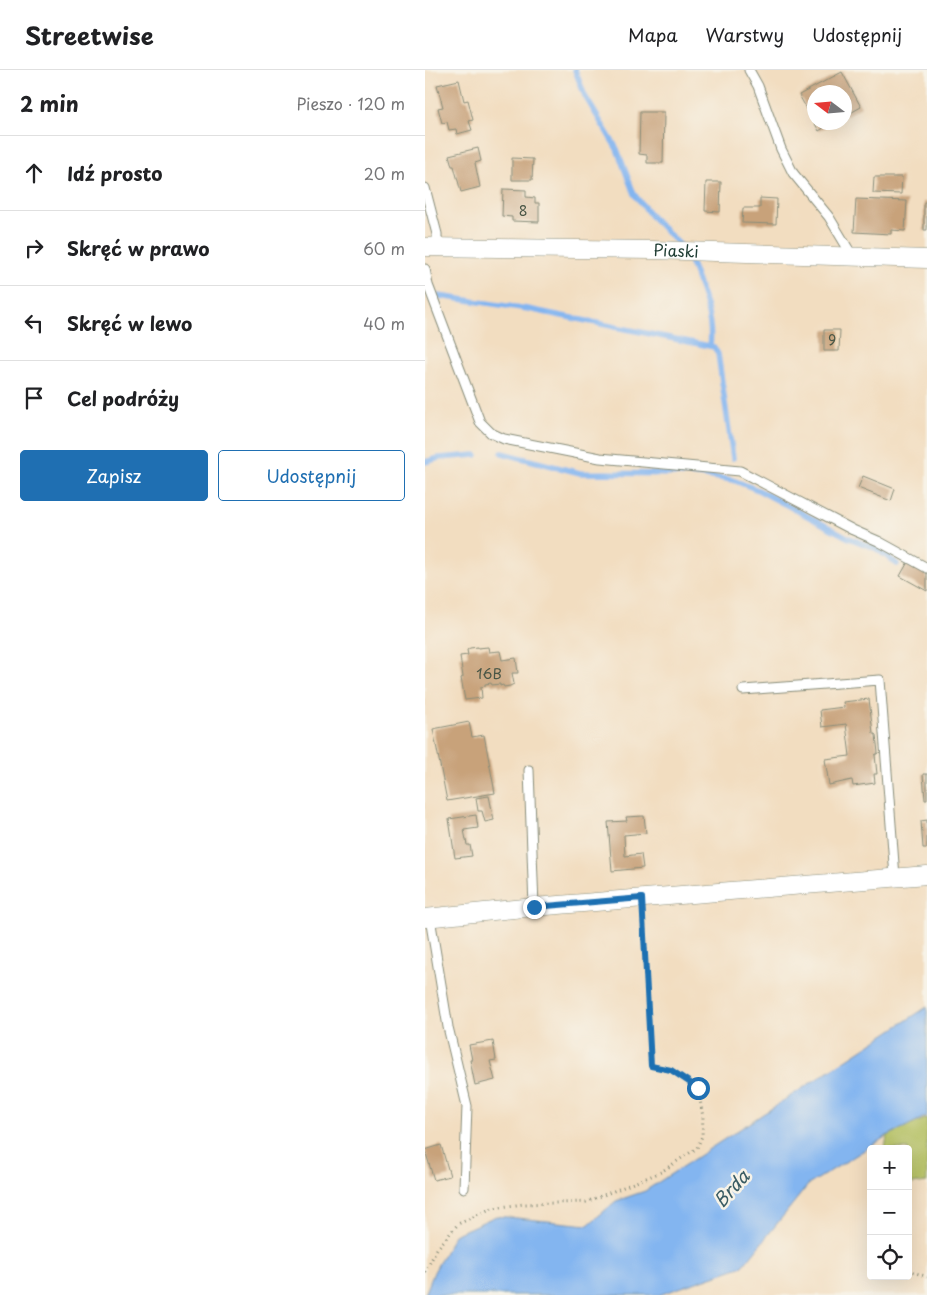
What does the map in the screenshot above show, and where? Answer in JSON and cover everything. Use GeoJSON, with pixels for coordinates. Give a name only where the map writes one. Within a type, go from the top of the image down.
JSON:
{"type":"FeatureCollection","features":[{"type":"Feature","properties":{"kind":"street","name":"Piaski"},"geometry":{"type":"LineString","coordinates":[[431,247],[653,250],[927,259]]}},
{"type":"Feature","properties":{"kind":"street"},"geometry":{"type":"LineString","coordinates":[[428,918],[534,907],[927,875]]}},
{"type":"Feature","properties":{"kind":"lane"},"geometry":{"type":"LineString","coordinates":[[749,70],[758,86],[781,149],[793,173],[829,217],[853,257]]}},
{"type":"Feature","properties":{"kind":"lane"},"geometry":{"type":"LineString","coordinates":[[425,188],[437,234],[431,247]]}},
{"type":"Feature","properties":{"kind":"lane"},"geometry":{"type":"LineString","coordinates":[[425,269],[428,285],[480,422],[491,434],[504,439],[600,458],[740,471],[927,568]]}},
{"type":"Feature","properties":{"kind":"lane"},"geometry":{"type":"LineString","coordinates":[[743,690],[880,680],[895,877]]}},
{"type":"Feature","properties":{"kind":"lane"},"geometry":{"type":"LineString","coordinates":[[529,770],[534,907]]}},
{"type":"Feature","properties":{"kind":"lane"},"geometry":{"type":"LineString","coordinates":[[428,918],[448,1027],[467,1106],[464,1188]]}},
{"type":"Feature","properties":{"kind":"path"},"geometry":{"type":"LineString","coordinates":[[425,1272],[437,1249],[458,1224],[492,1208],[525,1204],[586,1202],[661,1172],[697,1148],[702,1136],[703,1117],[698,1088],[671,1070],[651,1066],[642,898]]}},
{"type":"Feature","properties":{"kind":"path"},"geometry":{"type":"LineString","coordinates":[[912,1272],[927,1278]]}},
{"type":"Feature","properties":{"kind":"green space"},"geometry":{"type":"Polygon","coordinates":[[[927,1118],[927,1182],[912,1184],[912,1145],[886,1145],[887,1136],[927,1118]]]}},
{"type":"Feature","properties":{"kind":"water","name":"Brda"},"geometry":{"type":"Polygon","coordinates":[[[927,1007],[927,1116],[872,1145],[867,1145],[867,1148],[808,1185],[743,1266],[659,1295],[425,1295],[434,1272],[454,1235],[496,1216],[588,1225],[616,1201],[645,1191],[927,1007]]]}},
{"type":"Feature","properties":{"kind":"building"},"geometry":{"type":"Polygon","coordinates":[[[842,72],[849,85],[818,85],[842,72]]]}},
{"type":"Feature","properties":{"kind":"building"},"geometry":{"type":"Polygon","coordinates":[[[459,80],[464,101],[468,100],[473,120],[469,121],[472,130],[457,134],[456,129],[449,130],[447,122],[442,123],[438,108],[443,107],[437,85],[459,80]]]}},
{"type":"Feature","properties":{"kind":"building"},"geometry":{"type":"Polygon","coordinates":[[[852,90],[861,107],[852,112],[852,90]]]}},
{"type":"Feature","properties":{"kind":"building"},"geometry":{"type":"Polygon","coordinates":[[[807,91],[807,109],[799,95],[807,91]]]}},
{"type":"Feature","properties":{"kind":"building"},"geometry":{"type":"Polygon","coordinates":[[[640,112],[664,112],[663,163],[647,163],[647,155],[639,154],[640,112]]]}},
{"type":"Feature","properties":{"kind":"building"},"geometry":{"type":"Polygon","coordinates":[[[478,148],[481,161],[475,163],[480,187],[461,192],[449,155],[478,148]]]}},
{"type":"Feature","properties":{"kind":"building"},"geometry":{"type":"Polygon","coordinates":[[[512,158],[533,159],[532,180],[512,180],[512,158]]]}},
{"type":"Feature","properties":{"kind":"building"},"geometry":{"type":"Polygon","coordinates":[[[874,177],[902,177],[901,194],[873,193],[874,177]]]}},
{"type":"Feature","properties":{"kind":"building"},"geometry":{"type":"Polygon","coordinates":[[[706,182],[721,182],[720,212],[705,211],[706,182]]]}},
{"type":"Feature","properties":{"kind":"building"},"geometry":{"type":"Polygon","coordinates":[[[503,189],[526,190],[526,197],[535,198],[535,203],[539,203],[539,222],[512,221],[512,217],[502,216],[503,189]]]}},
{"type":"Feature","properties":{"kind":"building"},"geometry":{"type":"Polygon","coordinates":[[[760,198],[777,199],[776,224],[742,223],[743,208],[760,208],[760,198]]]}},
{"type":"Feature","properties":{"kind":"building"},"geometry":{"type":"Polygon","coordinates":[[[856,199],[907,201],[905,231],[891,230],[891,234],[854,232],[856,199]]]}},
{"type":"Feature","properties":{"kind":"building"},"geometry":{"type":"Polygon","coordinates":[[[924,202],[927,202],[927,230],[924,230],[924,202]]]}},
{"type":"Feature","properties":{"kind":"building"},"geometry":{"type":"Polygon","coordinates":[[[824,330],[840,330],[839,351],[824,351],[824,330]]]}},
{"type":"Feature","properties":{"kind":"building"},"geometry":{"type":"Polygon","coordinates":[[[863,476],[895,489],[891,501],[858,488],[863,476]]]}},
{"type":"Feature","properties":{"kind":"building"},"geometry":{"type":"Polygon","coordinates":[[[908,562],[927,573],[927,591],[900,576],[908,562]]]}},
{"type":"Feature","properties":{"kind":"building"},"geometry":{"type":"Polygon","coordinates":[[[488,647],[489,652],[500,651],[502,660],[516,658],[518,673],[512,673],[514,684],[504,687],[503,685],[500,686],[500,684],[485,684],[485,686],[481,687],[482,698],[465,700],[460,656],[468,655],[467,650],[470,648],[488,647]]]}},
{"type":"Feature","properties":{"kind":"building"},"geometry":{"type":"Polygon","coordinates":[[[869,699],[873,733],[876,735],[878,753],[875,755],[877,774],[874,774],[875,783],[853,786],[852,780],[829,785],[825,759],[850,756],[846,724],[822,727],[820,710],[844,707],[843,702],[869,699]]]}},
{"type":"Feature","properties":{"kind":"building"},"geometry":{"type":"Polygon","coordinates":[[[469,722],[472,737],[484,735],[495,793],[447,801],[433,729],[469,722]]]}},
{"type":"Feature","properties":{"kind":"building"},"geometry":{"type":"Polygon","coordinates":[[[923,774],[927,774],[927,800],[925,800],[923,774]]]}},
{"type":"Feature","properties":{"kind":"building"},"geometry":{"type":"Polygon","coordinates":[[[489,796],[494,820],[485,822],[482,811],[478,811],[476,798],[489,796]]]}},
{"type":"Feature","properties":{"kind":"building"},"geometry":{"type":"Polygon","coordinates":[[[476,815],[478,828],[464,830],[467,845],[470,845],[472,856],[455,858],[449,819],[476,815]]]}},
{"type":"Feature","properties":{"kind":"building"},"geometry":{"type":"Polygon","coordinates":[[[644,816],[646,833],[624,835],[625,856],[641,854],[643,868],[612,871],[608,822],[627,821],[626,817],[644,816]]]}},
{"type":"Feature","properties":{"kind":"building"},"geometry":{"type":"Polygon","coordinates":[[[927,820],[927,848],[923,848],[921,821],[927,820]]]}},
{"type":"Feature","properties":{"kind":"building"},"geometry":{"type":"Polygon","coordinates":[[[493,1041],[496,1060],[490,1061],[495,1080],[475,1085],[469,1045],[493,1041]]]}},
{"type":"Feature","properties":{"kind":"building"},"geometry":{"type":"Polygon","coordinates":[[[441,1145],[450,1176],[434,1180],[425,1150],[441,1145]]]}},
{"type":"Feature","properties":{"kind":"waterway"},"geometry":{"type":"LineString","coordinates":[[575,70],[585,96],[617,149],[634,194],[651,216],[679,244]]}},
{"type":"Feature","properties":{"kind":"waterway"},"geometry":{"type":"LineString","coordinates":[[690,261],[708,314],[711,335],[710,346]]}},
{"type":"Feature","properties":{"kind":"waterway"},"geometry":{"type":"LineString","coordinates":[[439,296],[528,309],[714,347],[718,354],[733,458]]}},
{"type":"Feature","properties":{"kind":"waterway"},"geometry":{"type":"LineString","coordinates":[[502,453],[580,473],[691,474],[733,480],[758,490],[849,538],[877,549],[897,564]]}},
{"type":"Feature","properties":{"kind":"waterway"},"geometry":{"type":"LineString","coordinates":[[425,462],[439,458],[476,455]]}},
{"type":"Feature","properties":{"kind":"route"},"geometry":{"type":"LineString","coordinates":[[534,907],[642,898],[651,1066],[671,1070],[698,1088]]}}]}
